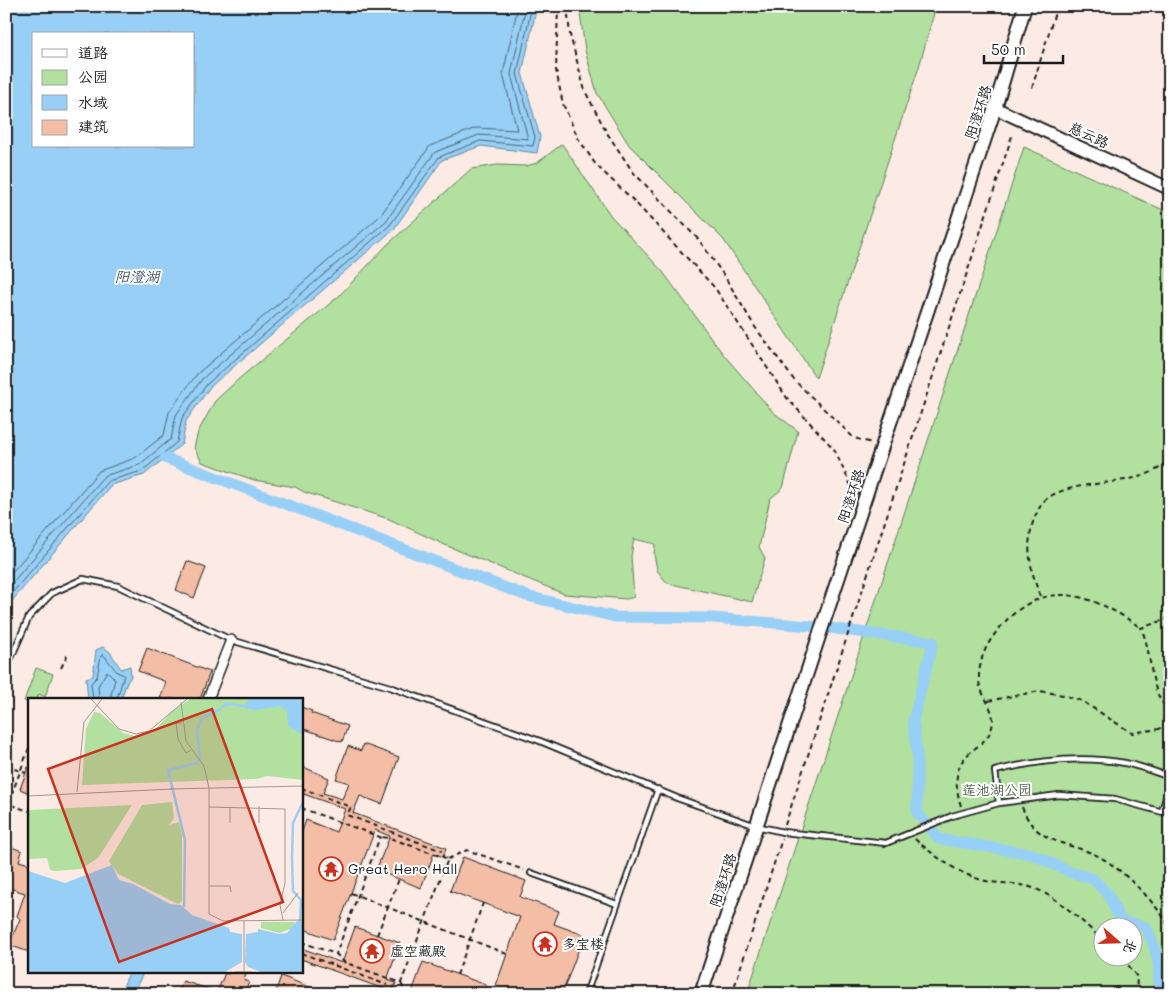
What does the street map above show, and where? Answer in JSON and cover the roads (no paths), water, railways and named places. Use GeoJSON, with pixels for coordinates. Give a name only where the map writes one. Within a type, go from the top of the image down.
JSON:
{"type":"FeatureCollection","features":[{"type":"Feature","properties":{"kind":"main road","name":"阳澄环路"},"geometry":{"type":"LineString","coordinates":[[701,994],[995,108],[1025,6]]}},
{"type":"Feature","properties":{"kind":"street","name":"慈云路"},"geometry":{"type":"LineString","coordinates":[[995,108],[1170,189]]}},
{"type":"Feature","properties":{"kind":"street"},"geometry":{"type":"LineString","coordinates":[[208,698],[231,640]]}},
{"type":"Feature","properties":{"kind":"lane"},"geometry":{"type":"LineString","coordinates":[[6,669],[30,617],[52,593],[83,579],[118,586],[231,640],[390,687],[540,741],[658,790],[756,826],[783,832],[886,843],[944,819],[999,803],[1059,795],[1115,799],[1170,814]]}},
{"type":"Feature","properties":{"kind":"lane"},"geometry":{"type":"LineString","coordinates":[[999,803],[995,771],[1032,762],[1085,758],[1126,764],[1170,777]]}},
{"type":"Feature","properties":{"kind":"lane"},"geometry":{"type":"LineString","coordinates":[[1162,811],[1170,785]]}},
{"type":"Feature","properties":{"kind":"lane"},"geometry":{"type":"LineString","coordinates":[[586,994],[658,790]]}},
{"type":"Feature","properties":{"kind":"lane"},"geometry":{"type":"LineString","coordinates":[[531,872],[617,904]]}},
{"type":"Feature","properties":{"kind":"water","name":"阳澄湖"},"geometry":{"type":"Polygon","coordinates":[[[6,6],[537,6],[522,73],[540,137],[537,153],[481,146],[442,160],[394,229],[210,387],[186,421],[182,444],[144,475],[111,485],[6,608],[6,6]]]}},
{"type":"Feature","properties":{"kind":"water"},"geometry":{"type":"Polygon","coordinates":[[[103,647],[110,652],[121,669],[130,666],[131,677],[127,682],[121,698],[88,698],[86,678],[93,676],[96,650],[103,647]]]}},
{"type":"Feature","properties":{"kind":"water"},"geometry":{"type":"Polygon","coordinates":[[[130,972],[144,972],[133,994],[121,991],[130,972]]]}},
{"type":"Feature","properties":{"kind":"waterway"},"geometry":{"type":"LineString","coordinates":[[165,458],[527,596],[615,617],[713,618],[822,627],[933,642],[913,721],[917,753],[917,812],[939,839],[1032,854],[1070,872],[1093,879],[1108,894],[1121,921],[1146,927],[1158,960],[1157,994]]}},
{"type":"Feature","properties":{"kind":"place","name":"Great Hero Hall"},"geometry":{"type":"Point","coordinates":[331,869]}},
{"type":"Feature","properties":{"kind":"place","name":"多宝楼"},"geometry":{"type":"Point","coordinates":[545,944]}},
{"type":"Feature","properties":{"kind":"place","name":"虚空藏殿"},"geometry":{"type":"Point","coordinates":[372,951]}},
{"type":"Feature","properties":{"kind":"park label","name":"莲池湖公园"},"geometry":{"type":"Point","coordinates":[997,790]}}]}
